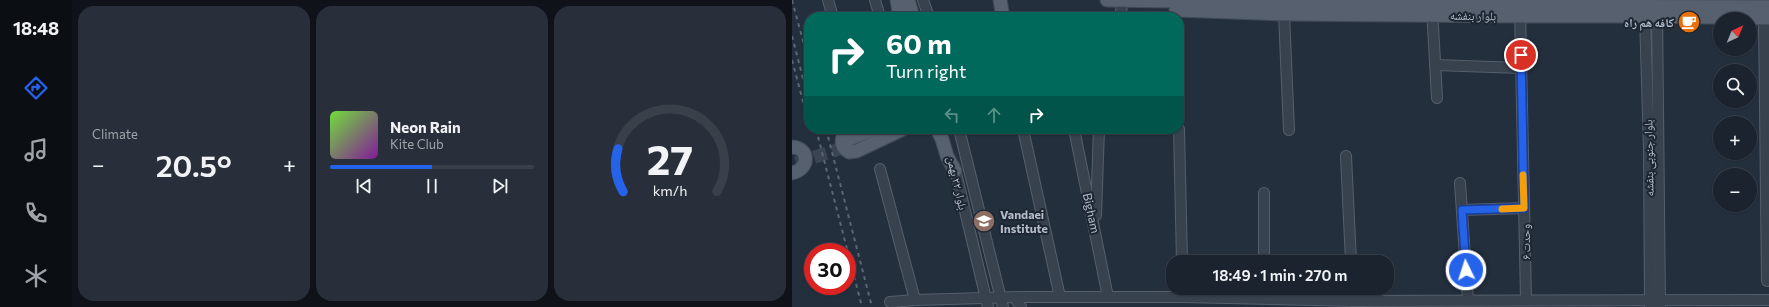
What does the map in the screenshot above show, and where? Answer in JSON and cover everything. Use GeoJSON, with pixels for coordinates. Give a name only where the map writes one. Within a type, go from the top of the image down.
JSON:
{"type":"FeatureCollection","features":[{"type":"Feature","properties":{"kind":"main road"},"geometry":{"type":"LineString","coordinates":[[897,0],[899,12]]}},
{"type":"Feature","properties":{"kind":"main road"},"geometry":{"type":"LineString","coordinates":[[908,0],[912,12]]}},
{"type":"Feature","properties":{"kind":"main road","name":"بلوار بنفشه"},"geometry":{"type":"LineString","coordinates":[[1107,0],[1133,0],[1176,7],[1233,7],[1284,14],[1432,9],[1520,11],[1648,9],[1767,14]]}},
{"type":"Feature","properties":{"kind":"main road","name":"بلوار بنفشه"},"geometry":{"type":"LineString","coordinates":[[1233,7],[1272,1],[1377,2],[1432,9]]}},
{"type":"Feature","properties":{"kind":"main road","name":"بلوار بنفشه"},"geometry":{"type":"LineString","coordinates":[[1648,9],[1728,3],[1767,14]]}},
{"type":"Feature","properties":{"kind":"main road"},"geometry":{"type":"LineString","coordinates":[[848,138],[860,134]]}},
{"type":"Feature","properties":{"kind":"main road"},"geometry":{"type":"LineString","coordinates":[[877,134],[848,138],[842,137],[842,144],[845,150],[849,152],[857,151],[893,134]]}},
{"type":"Feature","properties":{"kind":"main road"},"geometry":{"type":"LineString","coordinates":[[940,134],[947,156],[955,171]]}},
{"type":"Feature","properties":{"kind":"street"},"geometry":{"type":"LineString","coordinates":[[828,0],[832,12]]}},
{"type":"Feature","properties":{"kind":"street"},"geometry":{"type":"LineString","coordinates":[[875,0],[879,12]]}},
{"type":"Feature","properties":{"kind":"street"},"geometry":{"type":"LineString","coordinates":[[923,0],[927,12]]}},
{"type":"Feature","properties":{"kind":"street"},"geometry":{"type":"LineString","coordinates":[[1121,12],[1123,0]]}},
{"type":"Feature","properties":{"kind":"street"},"geometry":{"type":"LineString","coordinates":[[1432,9],[1437,98]]}},
{"type":"Feature","properties":{"kind":"street","name":"بلوار جنوبی بنفشه"},"geometry":{"type":"LineString","coordinates":[[1648,9],[1649,149],[1655,303]]}},
{"type":"Feature","properties":{"kind":"street","name":"وحدت ۶"},"geometry":{"type":"LineString","coordinates":[[1520,11],[1526,300]]}},
{"type":"Feature","properties":{"kind":"street"},"geometry":{"type":"LineString","coordinates":[[1284,14],[1288,130]]}},
{"type":"Feature","properties":{"kind":"street"},"geometry":{"type":"LineString","coordinates":[[1767,14],[1767,281]]}},
{"type":"Feature","properties":{"kind":"street"},"geometry":{"type":"LineString","coordinates":[[1435,65],[1521,68]]}},
{"type":"Feature","properties":{"kind":"street","name":"بلوار ۲۲ بهمن"},"geometry":{"type":"LineString","coordinates":[[946,134],[949,140],[986,302]]}},
{"type":"Feature","properties":{"kind":"street","name":"بلوار ۲۲ بهمن"},"geometry":{"type":"LineString","coordinates":[[960,134],[973,191],[1003,307]]}},
{"type":"Feature","properties":{"kind":"street"},"geometry":{"type":"LineString","coordinates":[[1024,134],[1060,297]]}},
{"type":"Feature","properties":{"kind":"street","name":"Bigham"},"geometry":{"type":"LineString","coordinates":[[1075,134],[1108,297]]}},
{"type":"Feature","properties":{"kind":"street"},"geometry":{"type":"LineString","coordinates":[[1095,230],[1100,134]]}},
{"type":"Feature","properties":{"kind":"street"},"geometry":{"type":"LineString","coordinates":[[1179,134],[1182,255]]}},
{"type":"Feature","properties":{"kind":"street"},"geometry":{"type":"LineString","coordinates":[[1346,156],[1351,255]]}},
{"type":"Feature","properties":{"kind":"street"},"geometry":{"type":"LineString","coordinates":[[880,169],[915,300]]}},
{"type":"Feature","properties":{"kind":"street"},"geometry":{"type":"LineString","coordinates":[[1460,183],[1468,300]]}},
{"type":"Feature","properties":{"kind":"street"},"geometry":{"type":"LineString","coordinates":[[961,194],[973,191]]}},
{"type":"Feature","properties":{"kind":"street"},"geometry":{"type":"LineString","coordinates":[[1264,193],[1264,255]]}},
{"type":"Feature","properties":{"kind":"street"},"geometry":{"type":"LineString","coordinates":[[1462,210],[1524,208]]}},
{"type":"Feature","properties":{"kind":"street"},"geometry":{"type":"LineString","coordinates":[[890,302],[915,300],[986,302],[1000,297],[1108,297],[1166,293]]}},
{"type":"Feature","properties":{"kind":"street"},"geometry":{"type":"LineString","coordinates":[[1276,295],[1331,304],[1353,301],[1468,300],[1769,303]]}},
{"type":"Feature","properties":{"kind":"street"},"geometry":{"type":"LineString","coordinates":[[1353,295],[1353,301]]}},
{"type":"Feature","properties":{"kind":"street"},"geometry":{"type":"LineString","coordinates":[[1021,296],[1017,302],[1021,307]]}},
{"type":"Feature","properties":{"kind":"tunnel"},"geometry":{"type":"LineString","coordinates":[[796,163],[849,146]]}},
{"type":"Feature","properties":{"kind":"railway"},"geometry":{"type":"LineString","coordinates":[[792,0],[804,44]]}},
{"type":"Feature","properties":{"kind":"railway"},"geometry":{"type":"LineString","coordinates":[[792,36],[804,83]]}},
{"type":"Feature","properties":{"kind":"railway"},"geometry":{"type":"LineString","coordinates":[[792,60],[804,105]]}},
{"type":"Feature","properties":{"kind":"railway"},"geometry":{"type":"LineString","coordinates":[[817,134],[862,307]]}},
{"type":"Feature","properties":{"kind":"railway"},"geometry":{"type":"LineString","coordinates":[[827,134],[872,307]]}},
{"type":"Feature","properties":{"kind":"slow traffic"},"geometry":{"type":"LineString","coordinates":[[1502,209],[1524,208],[1523,175]]}},
{"type":"Feature","properties":{"kind":"place","name":"کافه هم راه"},"geometry":{"type":"Point","coordinates":[1689,22]}},
{"type":"Feature","properties":{"kind":"place","name":"Vandaei Institute"},"geometry":{"type":"Point","coordinates":[984,221]}},
{"type":"Feature","properties":{"kind":"route"},"geometry":{"type":"LineString","coordinates":[[1466,270],[1462,210],[1524,208],[1521,55]]}}]}
